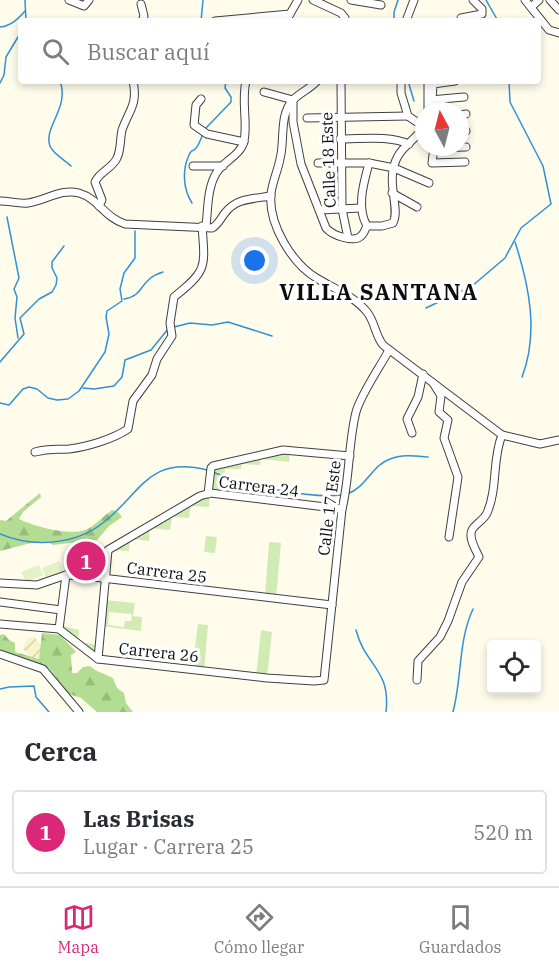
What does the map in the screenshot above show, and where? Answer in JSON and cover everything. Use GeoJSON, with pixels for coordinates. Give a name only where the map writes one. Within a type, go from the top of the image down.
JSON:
{"type":"FeatureCollection","features":[{"type":"Feature","properties":{"kind":"street"},"geometry":{"type":"LineString","coordinates":[[69,0],[84,6],[89,0]]}},
{"type":"Feature","properties":{"kind":"street"},"geometry":{"type":"LineString","coordinates":[[270,18],[288,17],[298,0]]}},
{"type":"Feature","properties":{"kind":"street"},"geometry":{"type":"LineString","coordinates":[[313,0],[341,13],[344,18]]}},
{"type":"Feature","properties":{"kind":"street"},"geometry":{"type":"LineString","coordinates":[[346,18],[351,0],[381,4]]}},
{"type":"Feature","properties":{"kind":"street"},"geometry":{"type":"LineString","coordinates":[[407,18],[414,0]]}},
{"type":"Feature","properties":{"kind":"street"},"geometry":{"type":"LineString","coordinates":[[461,18],[482,14],[482,9],[473,0]]}},
{"type":"Feature","properties":{"kind":"street"},"geometry":{"type":"LineString","coordinates":[[525,0],[540,18]]}},
{"type":"Feature","properties":{"kind":"street"},"geometry":{"type":"LineString","coordinates":[[531,7],[539,0]]}},
{"type":"Feature","properties":{"kind":"street"},"geometry":{"type":"LineString","coordinates":[[550,0],[559,10]]}},
{"type":"Feature","properties":{"kind":"street"},"geometry":{"type":"LineString","coordinates":[[141,4],[143,18]]}},
{"type":"Feature","properties":{"kind":"street"},"geometry":{"type":"LineString","coordinates":[[541,20],[549,30],[559,33]]}},
{"type":"Feature","properties":{"kind":"street"},"geometry":{"type":"LineString","coordinates":[[99,206],[102,200],[95,182],[97,177],[117,158],[122,130],[134,105],[136,94],[134,84]]}},
{"type":"Feature","properties":{"kind":"street"},"geometry":{"type":"LineString","coordinates":[[35,452],[87,445],[128,429],[133,402],[152,375],[158,359],[172,336],[174,297],[195,280],[204,264],[204,226],[213,182],[217,172],[230,161],[244,142],[245,84]]}},
{"type":"Feature","properties":{"kind":"street"},"geometry":{"type":"LineString","coordinates":[[313,84],[293,99],[287,107],[282,153],[271,196],[274,218],[287,248],[296,261],[316,278],[349,296],[367,312],[378,339],[389,350],[431,379],[502,435],[540,444],[559,440]]}},
{"type":"Feature","properties":{"kind":"street","name":"Calle 18 Este"},"geometry":{"type":"LineString","coordinates":[[340,84],[342,209],[348,238]]}},
{"type":"Feature","properties":{"kind":"street"},"geometry":{"type":"LineString","coordinates":[[401,84],[401,93],[408,116]]}},
{"type":"Feature","properties":{"kind":"street"},"geometry":{"type":"LineString","coordinates":[[431,84],[430,100],[464,98]]}},
{"type":"Feature","properties":{"kind":"street"},"geometry":{"type":"LineString","coordinates":[[264,92],[293,99]]}},
{"type":"Feature","properties":{"kind":"street"},"geometry":{"type":"LineString","coordinates":[[201,99],[196,105],[194,125],[207,134],[244,142]]}},
{"type":"Feature","properties":{"kind":"street"},"geometry":{"type":"LineString","coordinates":[[293,99],[294,130],[301,164],[326,228],[330,233],[348,238],[359,238],[367,226]]}},
{"type":"Feature","properties":{"kind":"street"},"geometry":{"type":"LineString","coordinates":[[307,118],[408,116],[415,121]]}},
{"type":"Feature","properties":{"kind":"street"},"geometry":{"type":"LineString","coordinates":[[367,226],[393,223],[395,212],[391,183],[394,168],[399,155],[415,137]]}},
{"type":"Feature","properties":{"kind":"street"},"geometry":{"type":"LineString","coordinates":[[340,139],[386,139],[409,144]]}},
{"type":"Feature","properties":{"kind":"street"},"geometry":{"type":"LineString","coordinates":[[432,156],[431,162],[433,163],[465,162]]}},
{"type":"Feature","properties":{"kind":"street"},"geometry":{"type":"LineString","coordinates":[[318,163],[369,163],[394,168],[429,183]]}},
{"type":"Feature","properties":{"kind":"street"},"geometry":{"type":"LineString","coordinates":[[367,226],[361,208],[363,186],[369,163]]}},
{"type":"Feature","properties":{"kind":"street"},"geometry":{"type":"LineString","coordinates":[[193,166],[223,166]]}},
{"type":"Feature","properties":{"kind":"street"},"geometry":{"type":"LineString","coordinates":[[0,201],[31,203],[62,193],[76,192],[91,198],[112,219],[125,224],[212,228],[238,201],[271,196]]}},
{"type":"Feature","properties":{"kind":"street"},"geometry":{"type":"LineString","coordinates":[[392,194],[417,207]]}},
{"type":"Feature","properties":{"kind":"street"},"geometry":{"type":"LineString","coordinates":[[320,210],[361,208]]}},
{"type":"Feature","properties":{"kind":"street","name":"Calle 17 Este"},"geometry":{"type":"LineString","coordinates":[[325,678],[351,435],[357,410],[389,350]]}},
{"type":"Feature","properties":{"kind":"street"},"geometry":{"type":"LineString","coordinates":[[412,433],[408,415],[418,397],[423,374]]}},
{"type":"Feature","properties":{"kind":"street"},"geometry":{"type":"LineString","coordinates":[[431,379],[441,396],[439,412],[448,420],[444,438],[458,477],[449,537]]}},
{"type":"Feature","properties":{"kind":"street"},"geometry":{"type":"LineString","coordinates":[[417,680],[418,661],[440,637],[462,582],[479,557],[471,537],[472,531],[488,512],[495,478],[498,443],[502,435]]}},
{"type":"Feature","properties":{"kind":"street"},"geometry":{"type":"LineString","coordinates":[[98,659],[108,550],[200,496],[208,494],[212,467],[283,450],[350,456]]}},
{"type":"Feature","properties":{"kind":"street","name":"Carrera 24"},"geometry":{"type":"LineString","coordinates":[[208,494],[342,510]]}},
{"type":"Feature","properties":{"kind":"street"},"geometry":{"type":"LineString","coordinates":[[0,624],[59,629],[66,575]]}},
{"type":"Feature","properties":{"kind":"street","name":"Carrera 25"},"geometry":{"type":"LineString","coordinates":[[0,583],[37,585],[66,575],[332,605]]}},
{"type":"Feature","properties":{"kind":"street"},"geometry":{"type":"LineString","coordinates":[[0,602],[61,610]]}},
{"type":"Feature","properties":{"kind":"street","name":"Carrera 26"},"geometry":{"type":"LineString","coordinates":[[59,629],[98,659],[267,678],[314,681],[322,681],[325,678]]}},
{"type":"Feature","properties":{"kind":"street"},"geometry":{"type":"LineString","coordinates":[[0,654],[43,669],[79,712]]}},
{"type":"Feature","properties":{"kind":"shaded area"},"geometry":{"type":"Polygon","coordinates":[[[34,637],[41,645],[39,659],[31,657],[23,649],[27,638],[34,637]]]}},
{"type":"Feature","properties":{"kind":"green space"},"geometry":{"type":"Polygon","coordinates":[[[290,450],[289,462],[261,459],[260,465],[242,464],[241,469],[225,469],[222,495],[210,493],[209,507],[191,506],[189,518],[172,517],[170,530],[150,528],[149,541],[130,539],[129,551],[108,550],[208,494],[211,468],[290,450]]]}},
{"type":"Feature","properties":{"kind":"green space"},"geometry":{"type":"Polygon","coordinates":[[[40,493],[41,497],[23,512],[19,519],[42,527],[78,532],[89,528],[112,510],[118,512],[122,517],[109,526],[97,540],[83,544],[53,545],[36,542],[0,551],[0,520],[6,521],[40,493]]]}},
{"type":"Feature","properties":{"kind":"green space"},"geometry":{"type":"Polygon","coordinates":[[[206,536],[217,537],[215,553],[204,552],[206,536]]]}},
{"type":"Feature","properties":{"kind":"green space"},"geometry":{"type":"Polygon","coordinates":[[[269,542],[281,543],[276,598],[265,596],[269,542]]]}},
{"type":"Feature","properties":{"kind":"green space"},"geometry":{"type":"Polygon","coordinates":[[[59,561],[63,571],[46,578],[42,568],[59,561]]]}},
{"type":"Feature","properties":{"kind":"green space"},"geometry":{"type":"Polygon","coordinates":[[[39,565],[43,575],[26,582],[21,572],[39,565]]]}},
{"type":"Feature","properties":{"kind":"green space"},"geometry":{"type":"Polygon","coordinates":[[[104,600],[135,603],[133,616],[142,617],[141,631],[102,626],[104,600]],[[109,612],[108,625],[124,627],[125,621],[131,621],[132,614],[109,612]]]}},
{"type":"Feature","properties":{"kind":"green space"},"geometry":{"type":"Polygon","coordinates":[[[198,624],[208,625],[204,671],[192,670],[198,624]]]}},
{"type":"Feature","properties":{"kind":"green space"},"geometry":{"type":"Polygon","coordinates":[[[60,625],[79,630],[78,642],[100,645],[98,659],[59,629],[60,625]]]}},
{"type":"Feature","properties":{"kind":"green space"},"geometry":{"type":"Polygon","coordinates":[[[261,630],[272,632],[267,678],[256,677],[261,630]]]}},
{"type":"Feature","properties":{"kind":"green space"},"geometry":{"type":"Polygon","coordinates":[[[42,633],[60,635],[76,652],[71,655],[72,673],[77,673],[83,667],[90,666],[113,678],[117,688],[124,693],[126,703],[133,712],[97,712],[81,698],[69,694],[49,668],[0,650],[0,635],[4,634],[15,643],[15,652],[39,659],[42,633]]]}},
{"type":"Feature","properties":{"kind":"waterway"},"geometry":{"type":"LineString","coordinates":[[25,0],[26,18]]}},
{"type":"Feature","properties":{"kind":"waterway"},"geometry":{"type":"LineString","coordinates":[[201,18],[203,0]]}},
{"type":"Feature","properties":{"kind":"waterway"},"geometry":{"type":"LineString","coordinates":[[394,18],[398,0]]}},
{"type":"Feature","properties":{"kind":"waterway"},"geometry":{"type":"LineString","coordinates":[[486,0],[496,18]]}},
{"type":"Feature","properties":{"kind":"waterway"},"geometry":{"type":"LineString","coordinates":[[0,27],[14,22],[25,11]]}},
{"type":"Feature","properties":{"kind":"waterway"},"geometry":{"type":"LineString","coordinates":[[0,83],[4,75],[6,57],[18,37]]}},
{"type":"Feature","properties":{"kind":"waterway"},"geometry":{"type":"LineString","coordinates":[[61,84],[62,100],[49,139],[54,152],[71,166]]}},
{"type":"Feature","properties":{"kind":"waterway"},"geometry":{"type":"LineString","coordinates":[[206,128],[231,102],[226,84]]}},
{"type":"Feature","properties":{"kind":"waterway"},"geometry":{"type":"LineString","coordinates":[[409,84],[414,101]]}},
{"type":"Feature","properties":{"kind":"waterway"},"geometry":{"type":"LineString","coordinates":[[426,308],[472,286],[505,258],[521,228],[551,204],[543,166],[510,102],[509,84]]}},
{"type":"Feature","properties":{"kind":"waterway"},"geometry":{"type":"LineString","coordinates":[[192,203],[185,186],[185,167],[190,153],[197,147],[203,134]]}},
{"type":"Feature","properties":{"kind":"waterway"},"geometry":{"type":"LineString","coordinates":[[7,217],[19,278],[14,289],[17,297],[15,318],[18,338]]}},
{"type":"Feature","properties":{"kind":"waterway"},"geometry":{"type":"LineString","coordinates":[[0,403],[9,405],[23,389],[29,387],[37,389],[48,398],[57,400],[68,399],[79,391],[105,352],[109,334],[107,311],[122,301],[120,289],[124,273],[135,258],[135,231]]}},
{"type":"Feature","properties":{"kind":"waterway"},"geometry":{"type":"LineString","coordinates":[[515,242],[528,292],[531,326],[530,343],[522,377]]}},
{"type":"Feature","properties":{"kind":"waterway"},"geometry":{"type":"LineString","coordinates":[[0,362],[24,334],[20,318],[39,299],[52,292],[56,285],[57,278],[52,262],[64,246]]}},
{"type":"Feature","properties":{"kind":"waterway"},"geometry":{"type":"LineString","coordinates":[[124,299],[136,294],[150,279],[163,272]]}},
{"type":"Feature","properties":{"kind":"waterway"},"geometry":{"type":"LineString","coordinates":[[174,327],[190,323],[212,325],[228,322],[272,336]]}},
{"type":"Feature","properties":{"kind":"waterway"},"geometry":{"type":"LineString","coordinates":[[83,388],[114,386],[122,377],[125,360],[151,350],[168,329]]}},
{"type":"Feature","properties":{"kind":"waterway"},"geometry":{"type":"LineString","coordinates":[[347,494],[359,487],[378,466],[390,459],[404,456],[428,457]]}},
{"type":"Feature","properties":{"kind":"waterway"},"geometry":{"type":"LineString","coordinates":[[0,534],[40,542],[54,542],[81,536],[104,522],[159,472],[187,467],[207,470]]}},
{"type":"Feature","properties":{"kind":"waterway"},"geometry":{"type":"LineString","coordinates":[[215,473],[278,490],[313,495],[342,495]]}},
{"type":"Feature","properties":{"kind":"waterway"},"geometry":{"type":"LineString","coordinates":[[453,712],[462,647],[473,609]]}},
{"type":"Feature","properties":{"kind":"waterway"},"geometry":{"type":"LineString","coordinates":[[356,630],[365,652],[385,686],[386,712]]}},
{"type":"Feature","properties":{"kind":"waterway"},"geometry":{"type":"LineString","coordinates":[[0,689],[34,686],[36,697],[49,712]]}},
{"type":"Feature","properties":{"kind":"place","name":"Las Brisas"},"geometry":{"type":"Point","coordinates":[86,561]}},
{"type":"Feature","properties":{"kind":"district","name":"VILLA SANTANA"},"geometry":{"type":"Point","coordinates":[379,292]}}]}
